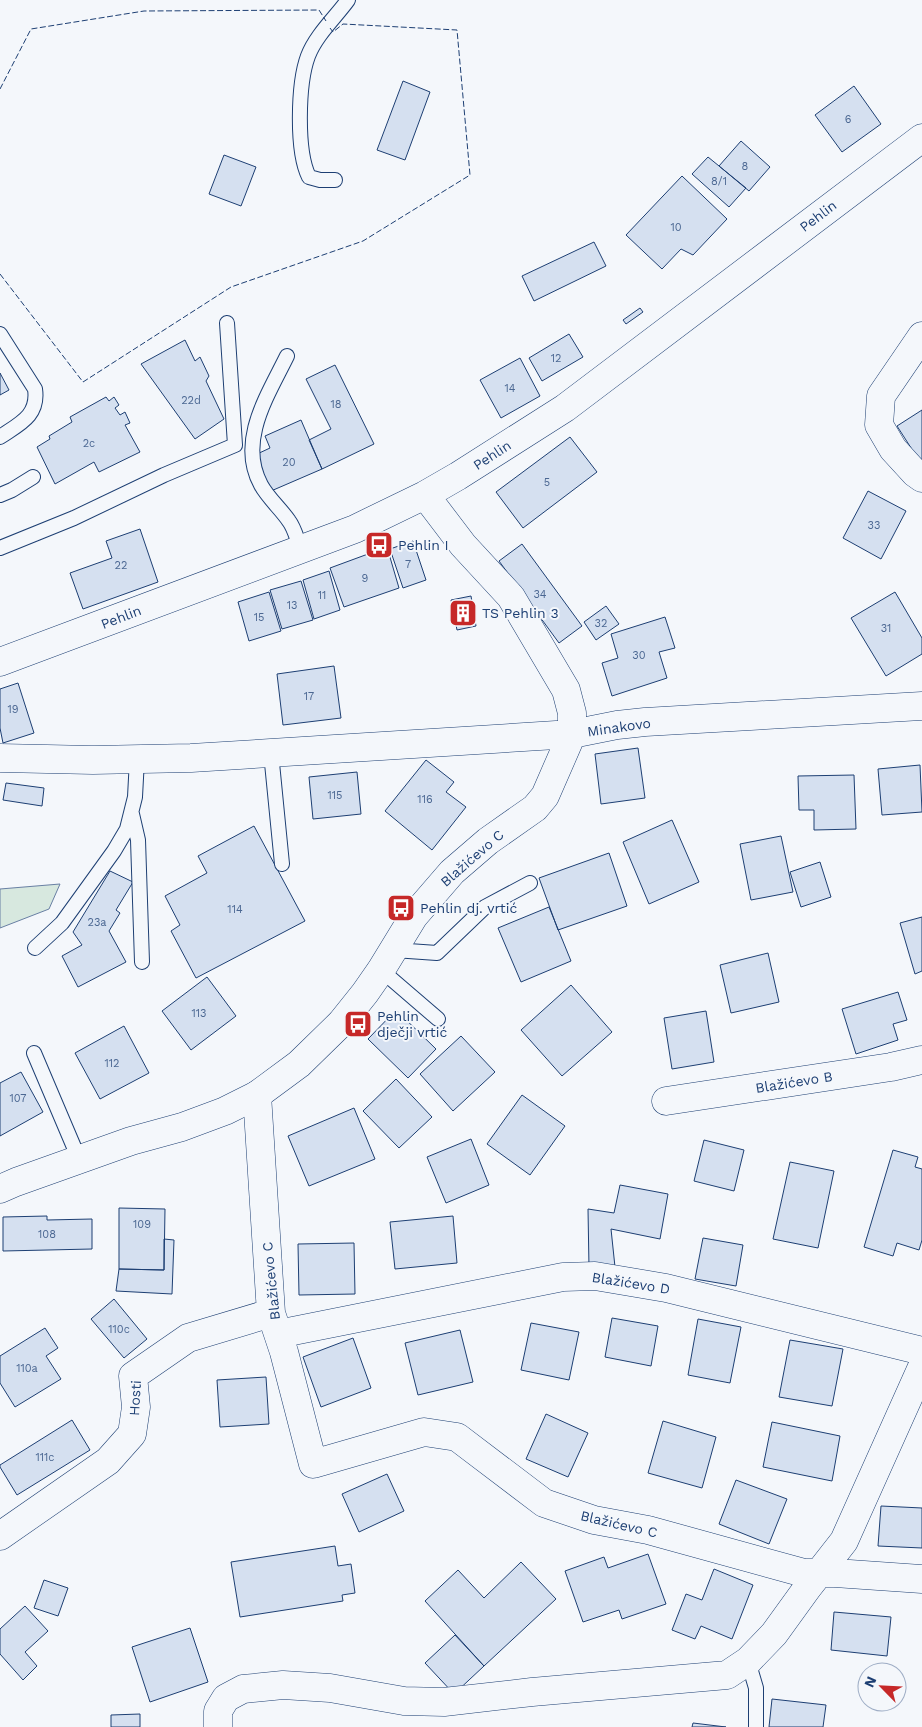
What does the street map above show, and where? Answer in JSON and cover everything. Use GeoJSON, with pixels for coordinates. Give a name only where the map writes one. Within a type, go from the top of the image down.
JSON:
{"type":"FeatureCollection","features":[{"type":"Feature","properties":{"kind":"street","name":"Pehlin"},"geometry":{"type":"LineString","coordinates":[[0,662],[355,529],[425,495],[565,408],[922,138]]}},
{"type":"Feature","properties":{"kind":"street"},"geometry":{"type":"LineString","coordinates":[[922,336],[881,396],[879,425],[892,449],[922,478]]}},
{"type":"Feature","properties":{"kind":"street","name":"Minakovo"},"geometry":{"type":"LineString","coordinates":[[425,495],[463,545],[512,597],[566,690],[572,713],[572,734],[617,725],[645,722],[922,706]]}},
{"type":"Feature","properties":{"kind":"street"},"geometry":{"type":"LineString","coordinates":[[0,758],[137,759],[271,753],[572,734]]}},
{"type":"Feature","properties":{"kind":"street","name":"Blažićevo C"},"geometry":{"type":"LineString","coordinates":[[572,734],[545,796],[535,808],[488,841],[452,872],[414,916],[365,993],[320,1044],[298,1064],[257,1095],[274,1324],[284,1352],[313,1464],[424,1432],[457,1437],[544,1503],[594,1520],[648,1530],[804,1573],[922,1579]]}},
{"type":"Feature","properties":{"kind":"street","name":"Blažićevo B"},"geometry":{"type":"LineString","coordinates":[[666,1101],[891,1067],[922,1060]]}},
{"type":"Feature","properties":{"kind":"street"},"geometry":{"type":"LineString","coordinates":[[0,1189],[131,1141],[182,1127],[257,1095]]}},
{"type":"Feature","properties":{"kind":"street","name":"Blažićevo D"},"geometry":{"type":"LineString","coordinates":[[274,1324],[563,1277],[595,1276],[666,1288],[922,1351]]}},
{"type":"Feature","properties":{"kind":"street","name":"Hosti"},"geometry":{"type":"LineString","coordinates":[[0,1536],[108,1461],[132,1434],[136,1407],[133,1376],[188,1338],[274,1324]]}},
{"type":"Feature","properties":{"kind":"street"},"geometry":{"type":"LineString","coordinates":[[218,1727],[218,1711],[226,1698],[243,1689],[283,1685],[330,1688],[404,1701],[444,1702],[532,1692],[726,1675],[748,1661],[774,1634],[844,1541],[922,1367]]}},
{"type":"Feature","properties":{"kind":"lane"},"geometry":{"type":"LineString","coordinates":[[334,180],[320,180],[309,177],[305,169],[300,120],[302,84],[308,56],[328,24],[336,17],[348,0]]}},
{"type":"Feature","properties":{"kind":"lane"},"geometry":{"type":"LineString","coordinates":[[0,548],[66,521],[164,475],[235,445],[227,323]]}},
{"type":"Feature","properties":{"kind":"lane"},"geometry":{"type":"LineString","coordinates":[[0,334],[35,389],[36,399],[34,410],[24,420],[0,437]]}},
{"type":"Feature","properties":{"kind":"lane"},"geometry":{"type":"LineString","coordinates":[[287,356],[259,413],[253,437],[253,460],[261,485],[291,523],[301,549]]}},
{"type":"Feature","properties":{"kind":"lane"},"geometry":{"type":"LineString","coordinates":[[0,495],[33,477]]}},
{"type":"Feature","properties":{"kind":"lane"},"geometry":{"type":"LineString","coordinates":[[271,753],[282,864]]}},
{"type":"Feature","properties":{"kind":"lane"},"geometry":{"type":"LineString","coordinates":[[35,948],[62,923],[127,829],[135,797],[137,759]]}},
{"type":"Feature","properties":{"kind":"lane"},"geometry":{"type":"LineString","coordinates":[[132,810],[138,840],[142,962]]}},
{"type":"Feature","properties":{"kind":"lane"},"geometry":{"type":"LineString","coordinates":[[387,960],[438,953],[486,907],[530,883]]}},
{"type":"Feature","properties":{"kind":"lane"},"geometry":{"type":"LineString","coordinates":[[387,960],[438,1019]]}},
{"type":"Feature","properties":{"kind":"lane"},"geometry":{"type":"LineString","coordinates":[[34,1053],[79,1159]]}},
{"type":"Feature","properties":{"kind":"lane"},"geometry":{"type":"LineString","coordinates":[[748,1661],[756,1688],[756,1727]]}},
{"type":"Feature","properties":{"kind":"shaded area"},"geometry":{"type":"Polygon","coordinates":[[[60,884],[49,909],[0,928],[0,889],[60,884]]]}},
{"type":"Feature","properties":{"kind":"building"},"geometry":{"type":"Polygon","coordinates":[[[403,81],[430,92],[405,160],[377,150],[403,81]]]}},
{"type":"Feature","properties":{"kind":"building"},"geometry":{"type":"Polygon","coordinates":[[[854,86],[881,124],[842,152],[815,115],[854,86]]]}},
{"type":"Feature","properties":{"kind":"building"},"geometry":{"type":"Polygon","coordinates":[[[741,141],[770,167],[749,191],[719,166],[741,141]]]}},
{"type":"Feature","properties":{"kind":"building"},"geometry":{"type":"Polygon","coordinates":[[[224,155],[256,167],[241,206],[209,194],[224,155]]]}},
{"type":"Feature","properties":{"kind":"building"},"geometry":{"type":"Polygon","coordinates":[[[708,157],[746,188],[729,207],[692,174],[708,157]]]}},
{"type":"Feature","properties":{"kind":"building"},"geometry":{"type":"Polygon","coordinates":[[[682,176],[727,219],[693,255],[681,249],[662,269],[626,235],[682,176]]]}},
{"type":"Feature","properties":{"kind":"building"},"geometry":{"type":"Polygon","coordinates":[[[594,242],[606,266],[534,301],[522,276],[594,242]]]}},
{"type":"Feature","properties":{"kind":"building"},"geometry":{"type":"Polygon","coordinates":[[[640,308],[643,312],[626,324],[623,320],[640,308]]]}},
{"type":"Feature","properties":{"kind":"building"},"geometry":{"type":"Polygon","coordinates":[[[569,334],[583,357],[542,381],[529,358],[569,334]]]}},
{"type":"Feature","properties":{"kind":"building"},"geometry":{"type":"Polygon","coordinates":[[[185,340],[195,361],[200,357],[209,376],[206,381],[224,419],[195,439],[141,364],[185,340]]]}},
{"type":"Feature","properties":{"kind":"building"},"geometry":{"type":"Polygon","coordinates":[[[520,358],[540,396],[501,418],[480,380],[520,358]]]}},
{"type":"Feature","properties":{"kind":"building"},"geometry":{"type":"Polygon","coordinates":[[[335,365],[374,444],[322,469],[309,440],[331,429],[306,379],[335,365]]]}},
{"type":"Feature","properties":{"kind":"building"},"geometry":{"type":"Polygon","coordinates":[[[0,373],[9,390],[0,395],[0,373]]]}},
{"type":"Feature","properties":{"kind":"building"},"geometry":{"type":"Polygon","coordinates":[[[106,397],[109,401],[114,397],[119,405],[115,408],[120,415],[125,412],[130,423],[125,425],[140,452],[99,472],[94,462],[55,484],[37,447],[50,439],[49,436],[72,422],[70,417],[106,397]]]}},
{"type":"Feature","properties":{"kind":"building"},"geometry":{"type":"Polygon","coordinates":[[[922,410],[922,465],[897,426],[922,410]]]}},
{"type":"Feature","properties":{"kind":"building"},"geometry":{"type":"Polygon","coordinates":[[[301,420],[322,469],[271,491],[255,455],[270,448],[265,436],[301,420]]]}},
{"type":"Feature","properties":{"kind":"building"},"geometry":{"type":"Polygon","coordinates":[[[570,437],[597,472],[523,528],[496,492],[570,437]]]}},
{"type":"Feature","properties":{"kind":"building"},"geometry":{"type":"Polygon","coordinates":[[[868,491],[906,511],[881,559],[843,538],[868,491]]]}},
{"type":"Feature","properties":{"kind":"building"},"geometry":{"type":"Polygon","coordinates":[[[140,529],[158,582],[83,609],[70,573],[112,558],[106,541],[140,529]]]}},
{"type":"Feature","properties":{"kind":"building"},"geometry":{"type":"Polygon","coordinates":[[[413,541],[426,580],[403,588],[390,549],[413,541]]]}},
{"type":"Feature","properties":{"kind":"building"},"geometry":{"type":"Polygon","coordinates":[[[522,544],[582,626],[559,643],[499,561],[522,544]]]}},
{"type":"Feature","properties":{"kind":"building"},"geometry":{"type":"Polygon","coordinates":[[[387,547],[399,588],[344,607],[330,568],[387,547]]]}},
{"type":"Feature","properties":{"kind":"building"},"geometry":{"type":"Polygon","coordinates":[[[329,571],[340,610],[314,619],[303,580],[329,571]]]}},
{"type":"Feature","properties":{"kind":"building"},"geometry":{"type":"Polygon","coordinates":[[[301,581],[313,620],[282,629],[270,590],[301,581]]]}},
{"type":"Feature","properties":{"kind":"building"},"geometry":{"type":"Polygon","coordinates":[[[269,592],[281,631],[249,641],[238,602],[269,592]]]}},
{"type":"Feature","properties":{"kind":"building"},"geometry":{"type":"Polygon","coordinates":[[[895,592],[922,638],[922,654],[886,676],[851,618],[895,592]]]}},
{"type":"Feature","properties":{"kind":"building","name":"TS Pehlin 3"},"geometry":{"type":"Polygon","coordinates":[[[471,596],[476,626],[457,630],[451,600],[471,596]]]}},
{"type":"Feature","properties":{"kind":"building"},"geometry":{"type":"Polygon","coordinates":[[[606,606],[619,624],[596,640],[584,622],[606,606]]]}},
{"type":"Feature","properties":{"kind":"building"},"geometry":{"type":"Polygon","coordinates":[[[665,617],[675,648],[659,652],[667,678],[612,696],[602,663],[618,658],[611,634],[665,617]]]}},
{"type":"Feature","properties":{"kind":"building"},"geometry":{"type":"Polygon","coordinates":[[[334,666],[341,718],[283,725],[277,674],[334,666]]]}},
{"type":"Feature","properties":{"kind":"building"},"geometry":{"type":"Polygon","coordinates":[[[18,683],[34,733],[3,743],[0,728],[0,689],[18,683]]]}},
{"type":"Feature","properties":{"kind":"building"},"geometry":{"type":"Polygon","coordinates":[[[638,748],[645,798],[601,804],[595,754],[638,748]]]}},
{"type":"Feature","properties":{"kind":"building"},"geometry":{"type":"Polygon","coordinates":[[[426,760],[454,782],[446,792],[466,807],[432,850],[385,811],[426,760]]]}},
{"type":"Feature","properties":{"kind":"building"},"geometry":{"type":"Polygon","coordinates":[[[920,765],[922,812],[882,815],[878,769],[920,765]]]}},
{"type":"Feature","properties":{"kind":"building"},"geometry":{"type":"Polygon","coordinates":[[[357,772],[361,814],[313,819],[309,777],[357,772]]]}},
{"type":"Feature","properties":{"kind":"building"},"geometry":{"type":"Polygon","coordinates":[[[854,775],[856,829],[814,830],[814,810],[799,810],[798,776],[854,775]]]}},
{"type":"Feature","properties":{"kind":"building"},"geometry":{"type":"Polygon","coordinates":[[[6,783],[44,788],[42,806],[3,800],[6,783]]]}},
{"type":"Feature","properties":{"kind":"building"},"geometry":{"type":"Polygon","coordinates":[[[672,820],[699,882],[649,904],[623,842],[672,820]]]}},
{"type":"Feature","properties":{"kind":"building"},"geometry":{"type":"Polygon","coordinates":[[[254,826],[305,921],[196,978],[171,931],[180,925],[165,896],[207,873],[198,856],[254,826]]]}},
{"type":"Feature","properties":{"kind":"building"},"geometry":{"type":"Polygon","coordinates":[[[781,836],[793,892],[751,900],[740,844],[781,836]]]}},
{"type":"Feature","properties":{"kind":"building"},"geometry":{"type":"Polygon","coordinates":[[[609,853],[627,906],[558,930],[539,878],[609,853]]]}},
{"type":"Feature","properties":{"kind":"building"},"geometry":{"type":"Polygon","coordinates":[[[820,862],[831,897],[801,907],[790,872],[820,862]]]}},
{"type":"Feature","properties":{"kind":"building"},"geometry":{"type":"Polygon","coordinates":[[[110,871],[133,882],[116,910],[120,913],[109,931],[126,962],[78,987],[62,956],[82,945],[73,932],[110,871]]]}},
{"type":"Feature","properties":{"kind":"building"},"geometry":{"type":"Polygon","coordinates":[[[549,907],[571,961],[521,982],[498,928],[549,907]]]}},
{"type":"Feature","properties":{"kind":"building"},"geometry":{"type":"Polygon","coordinates":[[[922,917],[922,971],[915,974],[900,923],[922,917]]]}},
{"type":"Feature","properties":{"kind":"building"},"geometry":{"type":"Polygon","coordinates":[[[768,953],[779,1002],[731,1013],[720,965],[768,953]]]}},
{"type":"Feature","properties":{"kind":"building"},"geometry":{"type":"Polygon","coordinates":[[[207,977],[236,1016],[191,1050],[162,1011],[207,977]]]}},
{"type":"Feature","properties":{"kind":"building"},"geometry":{"type":"Polygon","coordinates":[[[571,985],[612,1032],[562,1076],[521,1030],[571,985]]]}},
{"type":"Feature","properties":{"kind":"building"},"geometry":{"type":"Polygon","coordinates":[[[898,992],[907,1020],[893,1024],[898,1040],[856,1054],[842,1009],[898,992]]]}},
{"type":"Feature","properties":{"kind":"building"},"geometry":{"type":"Polygon","coordinates":[[[396,1010],[436,1049],[408,1078],[368,1039],[396,1010]]]}},
{"type":"Feature","properties":{"kind":"building"},"geometry":{"type":"Polygon","coordinates":[[[706,1011],[714,1062],[672,1069],[664,1018],[706,1011]]]}},
{"type":"Feature","properties":{"kind":"building"},"geometry":{"type":"Polygon","coordinates":[[[124,1026],[149,1073],[100,1099],[75,1053],[124,1026]]]}},
{"type":"Feature","properties":{"kind":"building"},"geometry":{"type":"Polygon","coordinates":[[[461,1036],[495,1072],[453,1111],[420,1074],[461,1036]]]}},
{"type":"Feature","properties":{"kind":"building"},"geometry":{"type":"Polygon","coordinates":[[[21,1072],[43,1112],[0,1136],[0,1083],[21,1072]]]}},
{"type":"Feature","properties":{"kind":"building"},"geometry":{"type":"Polygon","coordinates":[[[396,1079],[432,1117],[399,1148],[363,1111],[396,1079]]]}},
{"type":"Feature","properties":{"kind":"building"},"geometry":{"type":"Polygon","coordinates":[[[522,1095],[565,1126],[530,1175],[487,1144],[522,1095]]]}},
{"type":"Feature","properties":{"kind":"building"},"geometry":{"type":"Polygon","coordinates":[[[354,1108],[375,1159],[309,1186],[288,1136],[354,1108]]]}},
{"type":"Feature","properties":{"kind":"building"},"geometry":{"type":"Polygon","coordinates":[[[471,1139],[489,1185],[446,1203],[427,1157],[471,1139]]]}},
{"type":"Feature","properties":{"kind":"building"},"geometry":{"type":"Polygon","coordinates":[[[704,1140],[744,1150],[734,1191],[694,1181],[704,1140]]]}},
{"type":"Feature","properties":{"kind":"building"},"geometry":{"type":"Polygon","coordinates":[[[893,1150],[918,1157],[915,1167],[922,1169],[922,1240],[919,1250],[897,1243],[893,1256],[864,1247],[893,1150]]]}},
{"type":"Feature","properties":{"kind":"building"},"geometry":{"type":"Polygon","coordinates":[[[790,1162],[834,1171],[818,1248],[773,1239],[790,1162]]]}},
{"type":"Feature","properties":{"kind":"building"},"geometry":{"type":"Polygon","coordinates":[[[620,1185],[668,1194],[660,1239],[611,1229],[615,1267],[589,1268],[588,1209],[614,1213],[620,1185]]]}},
{"type":"Feature","properties":{"kind":"building"},"geometry":{"type":"Polygon","coordinates":[[[119,1208],[165,1209],[164,1270],[119,1269],[119,1208]]]}},
{"type":"Feature","properties":{"kind":"building"},"geometry":{"type":"Polygon","coordinates":[[[47,1216],[47,1220],[92,1219],[92,1249],[3,1251],[3,1217],[47,1216]]]}},
{"type":"Feature","properties":{"kind":"building"},"geometry":{"type":"Polygon","coordinates":[[[453,1216],[457,1263],[395,1269],[390,1222],[453,1216]]]}},
{"type":"Feature","properties":{"kind":"building"},"geometry":{"type":"Polygon","coordinates":[[[703,1238],[743,1245],[736,1286],[695,1279],[703,1238]]]}},
{"type":"Feature","properties":{"kind":"building"},"geometry":{"type":"Polygon","coordinates":[[[164,1239],[174,1240],[172,1294],[116,1291],[119,1269],[164,1270],[164,1239]]]}},
{"type":"Feature","properties":{"kind":"building"},"geometry":{"type":"Polygon","coordinates":[[[354,1243],[355,1294],[299,1295],[298,1244],[354,1243]]]}},
{"type":"Feature","properties":{"kind":"building"},"geometry":{"type":"Polygon","coordinates":[[[114,1299],[147,1339],[124,1358],[91,1319],[114,1299]]]}},
{"type":"Feature","properties":{"kind":"building"},"geometry":{"type":"Polygon","coordinates":[[[612,1318],[658,1326],[651,1366],[605,1357],[612,1318]]]}},
{"type":"Feature","properties":{"kind":"building"},"geometry":{"type":"Polygon","coordinates":[[[698,1319],[741,1327],[730,1383],[688,1375],[698,1319]]]}},
{"type":"Feature","properties":{"kind":"building"},"geometry":{"type":"Polygon","coordinates":[[[531,1323],[579,1332],[569,1380],[521,1370],[531,1323]]]}},
{"type":"Feature","properties":{"kind":"building"},"geometry":{"type":"Polygon","coordinates":[[[45,1328],[58,1348],[46,1356],[61,1379],[15,1407],[0,1383],[0,1356],[45,1328]]]}},
{"type":"Feature","properties":{"kind":"building"},"geometry":{"type":"Polygon","coordinates":[[[460,1330],[473,1382],[418,1395],[405,1343],[460,1330]]]}},
{"type":"Feature","properties":{"kind":"building"},"geometry":{"type":"Polygon","coordinates":[[[353,1338],[371,1388],[321,1407],[303,1357],[353,1338]]]}},
{"type":"Feature","properties":{"kind":"building"},"geometry":{"type":"Polygon","coordinates":[[[790,1340],[843,1349],[832,1406],[779,1397],[790,1340]]]}},
{"type":"Feature","properties":{"kind":"building"},"geometry":{"type":"Polygon","coordinates":[[[266,1377],[269,1424],[220,1427],[217,1380],[266,1377]]]}},
{"type":"Feature","properties":{"kind":"building"},"geometry":{"type":"Polygon","coordinates":[[[546,1414],[588,1433],[568,1477],[526,1459],[546,1414]]]}},
{"type":"Feature","properties":{"kind":"building"},"geometry":{"type":"Polygon","coordinates":[[[72,1420],[90,1450],[17,1495],[0,1465],[72,1420]]]}},
{"type":"Feature","properties":{"kind":"building"},"geometry":{"type":"Polygon","coordinates":[[[663,1421],[716,1437],[702,1488],[648,1473],[663,1421]]]}},
{"type":"Feature","properties":{"kind":"building"},"geometry":{"type":"Polygon","coordinates":[[[772,1422],[840,1436],[832,1481],[763,1467],[772,1422]]]}},
{"type":"Feature","properties":{"kind":"building"},"geometry":{"type":"Polygon","coordinates":[[[387,1474],[404,1511],[359,1532],[342,1494],[387,1474]]]}},
{"type":"Feature","properties":{"kind":"building"},"geometry":{"type":"Polygon","coordinates":[[[736,1480],[787,1499],[769,1544],[719,1524],[736,1480]]]}},
{"type":"Feature","properties":{"kind":"building"},"geometry":{"type":"Polygon","coordinates":[[[881,1506],[922,1508],[922,1548],[878,1546],[881,1506]]]}},
{"type":"Feature","properties":{"kind":"building"},"geometry":{"type":"Polygon","coordinates":[[[335,1546],[338,1566],[351,1564],[355,1593],[342,1595],[343,1601],[240,1617],[231,1562],[335,1546]]]}},
{"type":"Feature","properties":{"kind":"building"},"geometry":{"type":"Polygon","coordinates":[[[648,1554],[666,1604],[622,1619],[619,1610],[583,1622],[565,1571],[604,1557],[608,1568],[648,1554]]]}},
{"type":"Feature","properties":{"kind":"building"},"geometry":{"type":"Polygon","coordinates":[[[521,1562],[556,1599],[484,1666],[425,1601],[458,1570],[484,1598],[521,1562]]]}},
{"type":"Feature","properties":{"kind":"building"},"geometry":{"type":"Polygon","coordinates":[[[714,1569],[753,1585],[732,1639],[701,1626],[695,1639],[672,1630],[686,1594],[702,1600],[714,1569]]]}},
{"type":"Feature","properties":{"kind":"building"},"geometry":{"type":"Polygon","coordinates":[[[44,1580],[68,1588],[58,1616],[34,1608],[44,1580]]]}},
{"type":"Feature","properties":{"kind":"building"},"geometry":{"type":"Polygon","coordinates":[[[25,1606],[48,1631],[25,1652],[37,1666],[23,1680],[0,1654],[0,1629],[25,1606]]]}},
{"type":"Feature","properties":{"kind":"building"},"geometry":{"type":"Polygon","coordinates":[[[834,1612],[891,1617],[887,1656],[831,1650],[834,1612]]]}},
{"type":"Feature","properties":{"kind":"building"},"geometry":{"type":"Polygon","coordinates":[[[190,1628],[208,1682],[150,1702],[132,1647],[190,1628]]]}},
{"type":"Feature","properties":{"kind":"building"},"geometry":{"type":"Polygon","coordinates":[[[455,1635],[484,1666],[454,1694],[425,1663],[455,1635]]]}},
{"type":"Feature","properties":{"kind":"building"},"geometry":{"type":"Polygon","coordinates":[[[772,1699],[826,1705],[823,1727],[769,1727],[772,1699]]]}},
{"type":"Feature","properties":{"kind":"building"},"geometry":{"type":"Polygon","coordinates":[[[140,1714],[140,1727],[111,1727],[111,1715],[140,1714]]]}},
{"type":"Feature","properties":{"kind":"building"},"geometry":{"type":"Polygon","coordinates":[[[693,1723],[726,1727],[692,1727],[693,1723]]]}},
{"type":"Feature","properties":{"kind":"fence"},"geometry":{"type":"LineString","coordinates":[[0,89],[31,29],[144,11],[319,10],[326,21]]}},
{"type":"Feature","properties":{"kind":"fence"},"geometry":{"type":"LineString","coordinates":[[0,274],[83,382],[231,287],[363,241],[470,175],[457,30],[343,24],[333,32],[330,28]]}},
{"type":"Feature","properties":{"kind":"place","name":"Pehlin I"},"geometry":{"type":"Point","coordinates":[379,545]}},
{"type":"Feature","properties":{"kind":"place","name":"TS Pehlin 3"},"geometry":{"type":"Point","coordinates":[463,613]}},
{"type":"Feature","properties":{"kind":"place","name":"Pehlin dj. vrtić"},"geometry":{"type":"Point","coordinates":[401,908]}},
{"type":"Feature","properties":{"kind":"place","name":"Pehlin dječji vrtić"},"geometry":{"type":"Point","coordinates":[358,1024]}}]}
